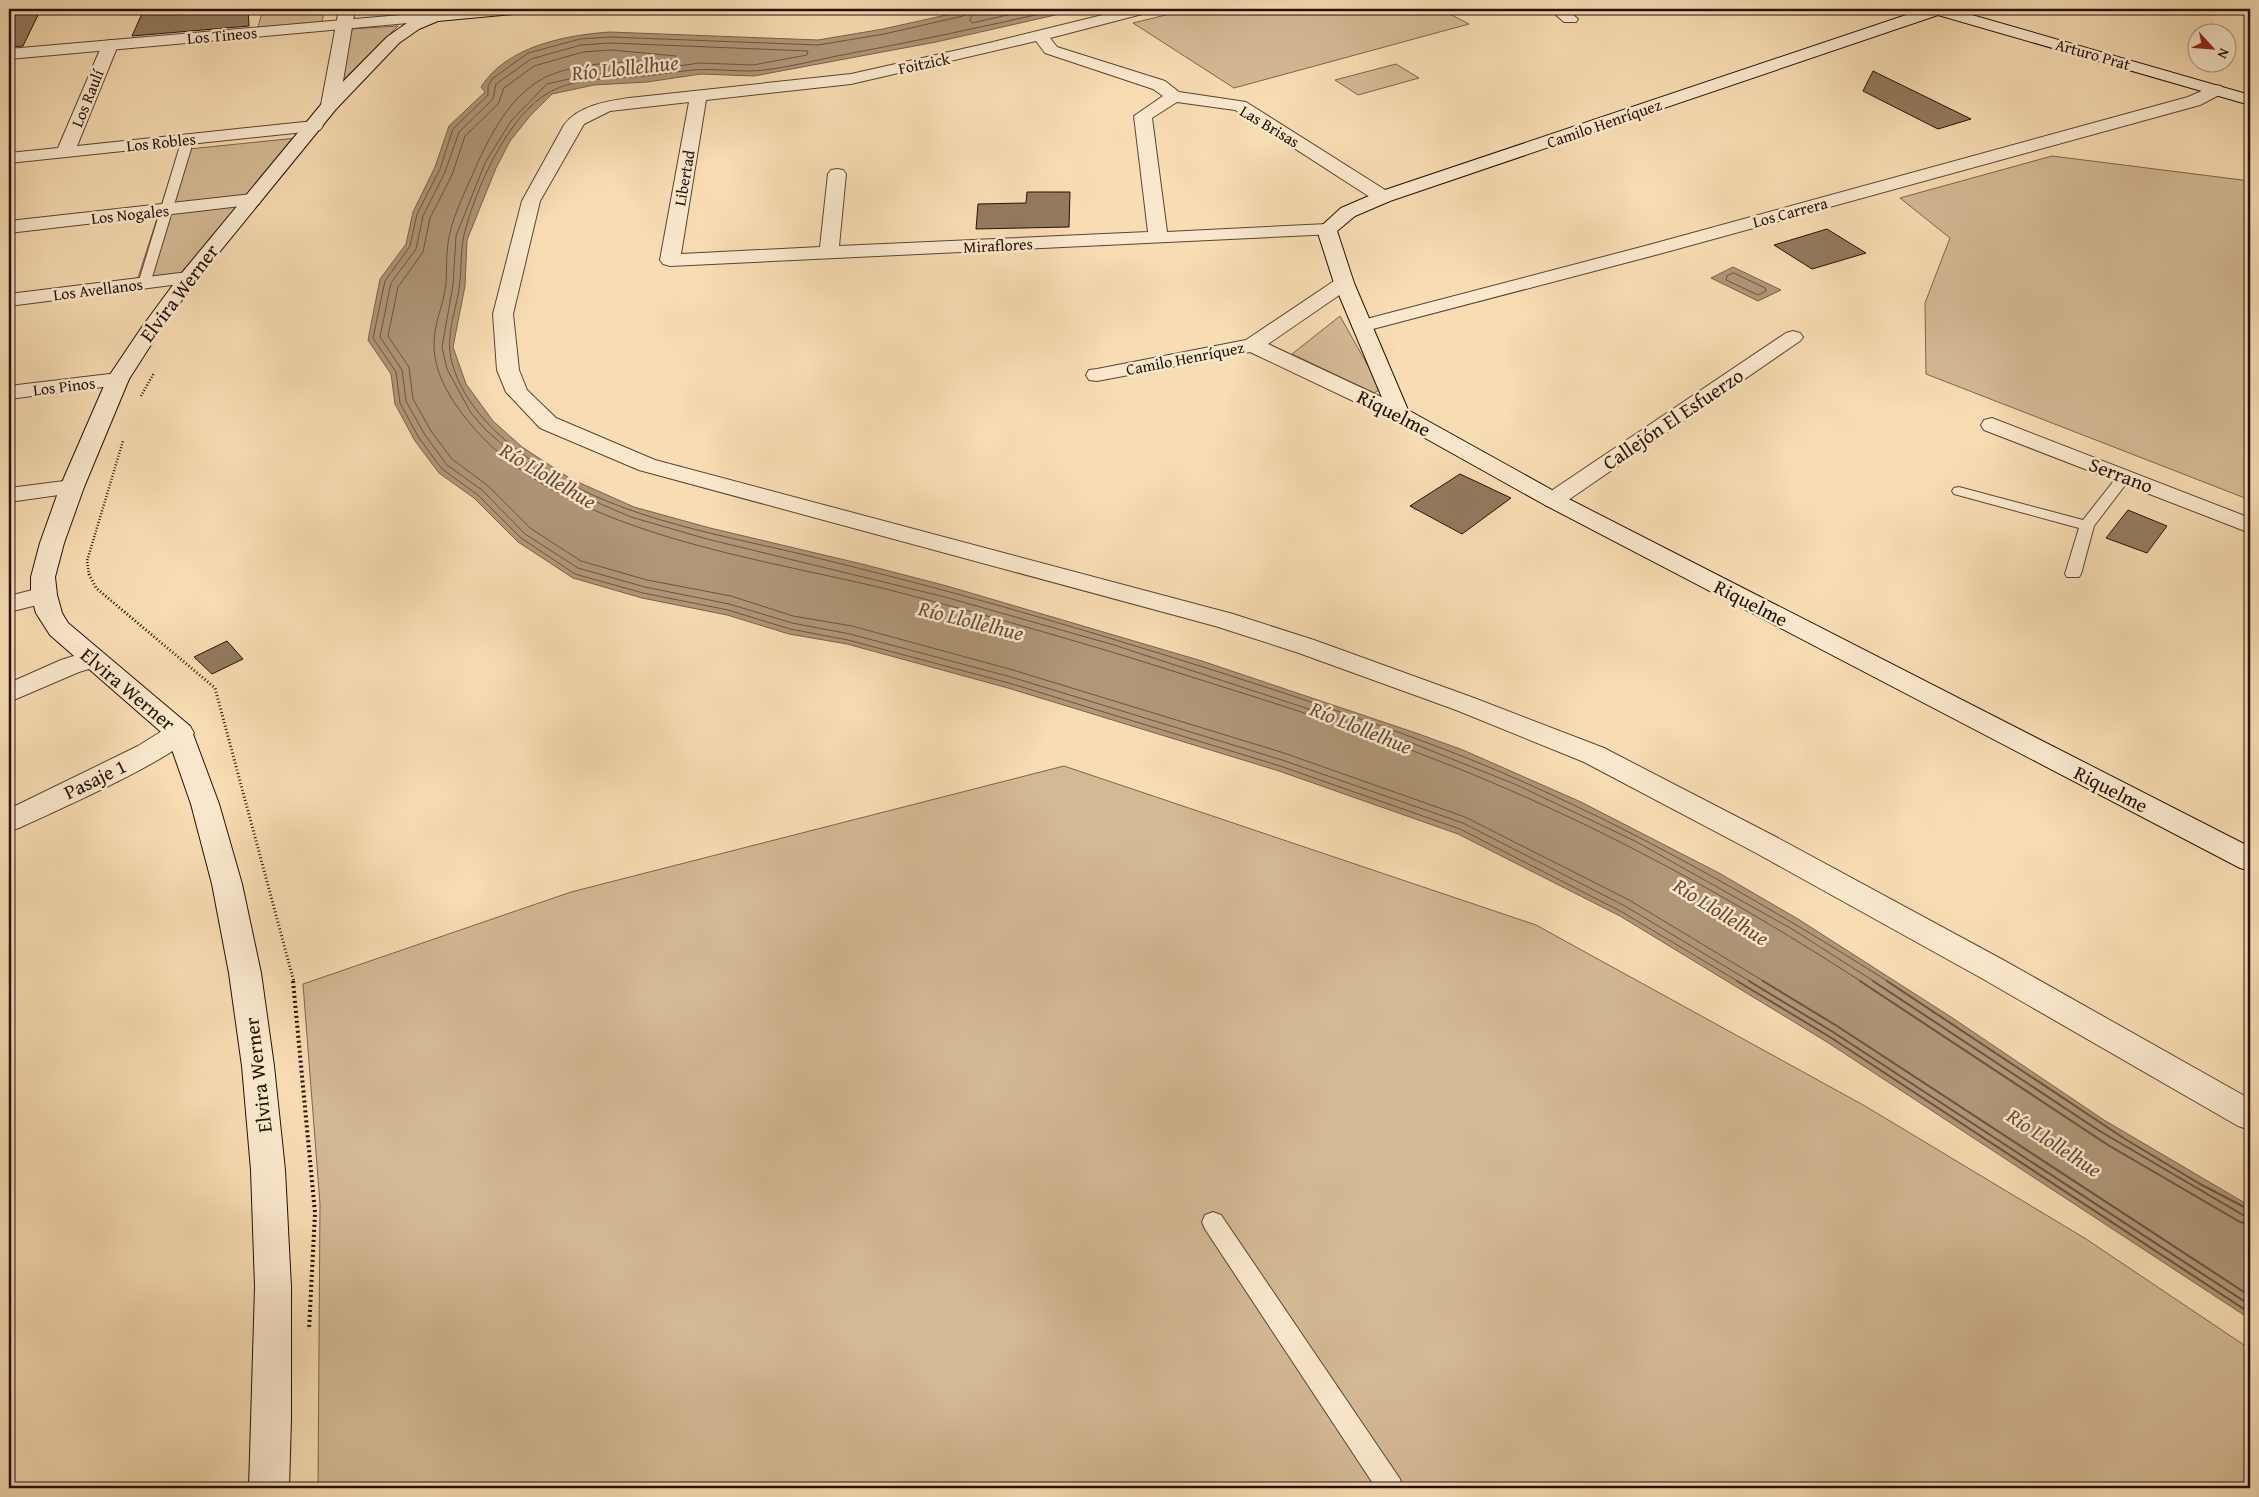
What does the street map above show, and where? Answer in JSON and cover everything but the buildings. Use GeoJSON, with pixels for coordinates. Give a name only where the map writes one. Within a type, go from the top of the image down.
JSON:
{"type":"FeatureCollection","features":[{"type":"Feature","properties":{"kind":"street","name":"Los Tineos"},"geometry":{"type":"LineString","coordinates":[[9,54],[110,45],[345,17],[514,9]]}},
{"type":"Feature","properties":{"kind":"street","name":"Foitzick"},"geometry":{"type":"LineString","coordinates":[[1145,9],[852,79],[698,97],[617,104],[586,115],[573,125],[531,201],[503,314],[508,370],[517,392],[548,423],[646,465],[1224,620],[1305,646],[1594,755],[1766,845],[1994,970],[2250,1116]]}},
{"type":"Feature","properties":{"kind":"street"},"geometry":{"type":"LineString","coordinates":[[1557,9],[1570,19]]}},
{"type":"Feature","properties":{"kind":"street","name":"Arturo Prat"},"geometry":{"type":"LineString","coordinates":[[1937,9],[2250,100]]}},
{"type":"Feature","properties":{"kind":"street","name":"Camilo Henríquez"},"geometry":{"type":"LineString","coordinates":[[1327,230],[1348,212],[1383,197],[1937,9]]}},
{"type":"Feature","properties":{"kind":"street","name":"Elvira Werner"},"geometry":{"type":"LineString","coordinates":[[269,1488],[272,1419],[273,1287],[268,1170],[258,1066],[245,973],[227,884],[205,804],[180,733],[59,629],[49,612],[44,595],[43,577],[46,560],[72,487],[118,379],[152,327],[188,278],[322,116],[393,40],[435,13]]}},
{"type":"Feature","properties":{"kind":"street"},"geometry":{"type":"LineString","coordinates":[[322,116],[345,17]]}},
{"type":"Feature","properties":{"kind":"street","name":"Las Brisas"},"geometry":{"type":"LineString","coordinates":[[1040,35],[1051,50],[1159,85],[1174,96],[1240,106],[1383,197]]}},
{"type":"Feature","properties":{"kind":"street","name":"Los Raulí"},"geometry":{"type":"LineString","coordinates":[[65,152],[110,45]]}},
{"type":"Feature","properties":{"kind":"street","name":"Los Carrera"},"geometry":{"type":"LineString","coordinates":[[1362,326],[1642,252],[2194,101],[2215,90]]}},
{"type":"Feature","properties":{"kind":"street"},"geometry":{"type":"LineString","coordinates":[[1158,238],[1143,116],[1174,96]]}},
{"type":"Feature","properties":{"kind":"street","name":"Libertad"},"geometry":{"type":"LineString","coordinates":[[670,260],[698,97]]}},
{"type":"Feature","properties":{"kind":"street","name":"Los Robles"},"geometry":{"type":"LineString","coordinates":[[9,158],[188,139],[322,116]]}},
{"type":"Feature","properties":{"kind":"street"},"geometry":{"type":"LineString","coordinates":[[829,253],[837,174]]}},
{"type":"Feature","properties":{"kind":"street","name":"Los Nogales"},"geometry":{"type":"LineString","coordinates":[[9,227],[252,200]]}},
{"type":"Feature","properties":{"kind":"street"},"geometry":{"type":"LineString","coordinates":[[1327,230],[1344,283],[1399,414]]}},
{"type":"Feature","properties":{"kind":"street","name":"Miraflores"},"geometry":{"type":"LineString","coordinates":[[670,260],[1327,230]]}},
{"type":"Feature","properties":{"kind":"street","name":"Los Avellanos"},"geometry":{"type":"LineString","coordinates":[[9,300],[188,278]]}},
{"type":"Feature","properties":{"kind":"street","name":"Camilo Henríquez"},"geometry":{"type":"LineString","coordinates":[[1097,375],[1253,346],[1344,283]]}},
{"type":"Feature","properties":{"kind":"street","name":"Callejón El Esfuerzo"},"geometry":{"type":"LineString","coordinates":[[1553,500],[1793,337]]}},
{"type":"Feature","properties":{"kind":"street","name":"Riquelme"},"geometry":{"type":"LineString","coordinates":[[1253,346],[1399,414],[1553,500],[2250,860]]}},
{"type":"Feature","properties":{"kind":"street","name":"Los Pinos"},"geometry":{"type":"LineString","coordinates":[[9,393],[118,379]]}},
{"type":"Feature","properties":{"kind":"street","name":"Serrano"},"geometry":{"type":"LineString","coordinates":[[1992,425],[2250,526]]}},
{"type":"Feature","properties":{"kind":"street"},"geometry":{"type":"LineString","coordinates":[[9,495],[72,487]]}},
{"type":"Feature","properties":{"kind":"street"},"geometry":{"type":"LineString","coordinates":[[9,604],[44,595]]}},
{"type":"Feature","properties":{"kind":"street"},"geometry":{"type":"LineString","coordinates":[[9,693],[70,666],[93,659]]}},
{"type":"Feature","properties":{"kind":"street","name":"Pasaje 1"},"geometry":{"type":"LineString","coordinates":[[9,821],[148,753],[180,733]]}},
{"type":"Feature","properties":{"kind":"lane"},"geometry":{"type":"LineString","coordinates":[[144,284],[188,139]]}},
{"type":"Feature","properties":{"kind":"lane"},"geometry":{"type":"LineString","coordinates":[[2072,574],[2087,526],[2125,476]]}},
{"type":"Feature","properties":{"kind":"lane"},"geometry":{"type":"LineString","coordinates":[[1959,492],[2087,526]]}},
{"type":"Feature","properties":{"kind":"lane"},"geometry":{"type":"LineString","coordinates":[[1213,1222],[1391,1488]]}},
{"type":"Feature","properties":{"kind":"path"},"geometry":{"type":"LineString","coordinates":[[536,12],[575,9]]}},
{"type":"Feature","properties":{"kind":"path"},"geometry":{"type":"LineString","coordinates":[[140,398],[159,365]]}},
{"type":"Feature","properties":{"kind":"path"},"geometry":{"type":"LineString","coordinates":[[125,433],[87,561],[89,576],[96,588],[215,688],[294,983],[315,1213],[309,1331]]}},
{"type":"Feature","properties":{"kind":"shaded area"},"geometry":{"type":"Polygon","coordinates":[[[263,9],[325,9],[321,25],[257,31],[263,9]]]}},
{"type":"Feature","properties":{"kind":"shaded area"},"geometry":{"type":"Polygon","coordinates":[[[1190,9],[1440,9],[1469,24],[1234,88],[1133,23],[1190,9]]]}},
{"type":"Feature","properties":{"kind":"shaded area"},"geometry":{"type":"Polygon","coordinates":[[[398,26],[338,85],[351,29],[398,26]]]}},
{"type":"Feature","properties":{"kind":"shaded area"},"geometry":{"type":"Polygon","coordinates":[[[1396,64],[1419,78],[1358,95],[1335,80],[1396,64]]]}},
{"type":"Feature","properties":{"kind":"shaded area"},"geometry":{"type":"Polygon","coordinates":[[[297,138],[178,283],[135,287],[179,150],[297,138]]]}},
{"type":"Feature","properties":{"kind":"shaded area"},"geometry":{"type":"Polygon","coordinates":[[[2052,156],[2250,181],[2250,500],[1926,374],[1925,303],[1950,238],[1900,198],[2052,156]]]}},
{"type":"Feature","properties":{"kind":"shaded area"},"geometry":{"type":"Polygon","coordinates":[[[1340,316],[1381,389],[1374,393],[1292,354],[1340,316]]]}},
{"type":"Feature","properties":{"kind":"shaded area"},"geometry":{"type":"Polygon","coordinates":[[[1064,766],[1536,925],[1865,1106],[2086,1239],[2250,1349],[2250,1488],[318,1488],[320,1204],[303,984],[571,892],[1064,766]]]}},
{"type":"Feature","properties":{"kind":"water","name":"Río Llollelhue"},"geometry":{"type":"Polygon","coordinates":[[[973,9],[1082,9],[936,42],[754,76],[701,74],[647,82],[594,85],[552,94],[530,116],[510,141],[496,168],[467,240],[465,286],[453,347],[466,384],[493,421],[522,447],[571,479],[634,507],[710,528],[947,586],[1202,661],[1463,750],[1581,802],[1719,873],[1798,919],[1951,1017],[2104,1120],[2250,1206],[2250,1319],[1827,1042],[1620,916],[1458,834],[1279,771],[1008,688],[847,644],[789,634],[727,615],[642,598],[573,578],[518,542],[474,498],[439,473],[415,441],[395,404],[391,374],[368,340],[380,279],[406,244],[413,212],[435,167],[449,126],[485,92],[481,87],[492,73],[522,52],[539,45],[575,36],[610,32],[818,40],[883,29],[973,9]]]}},
{"type":"Feature","properties":{"kind":"water"},"geometry":{"type":"Polygon","coordinates":[[[1733,267],[1781,290],[1758,301],[1711,278],[1733,267]]]}}]}
